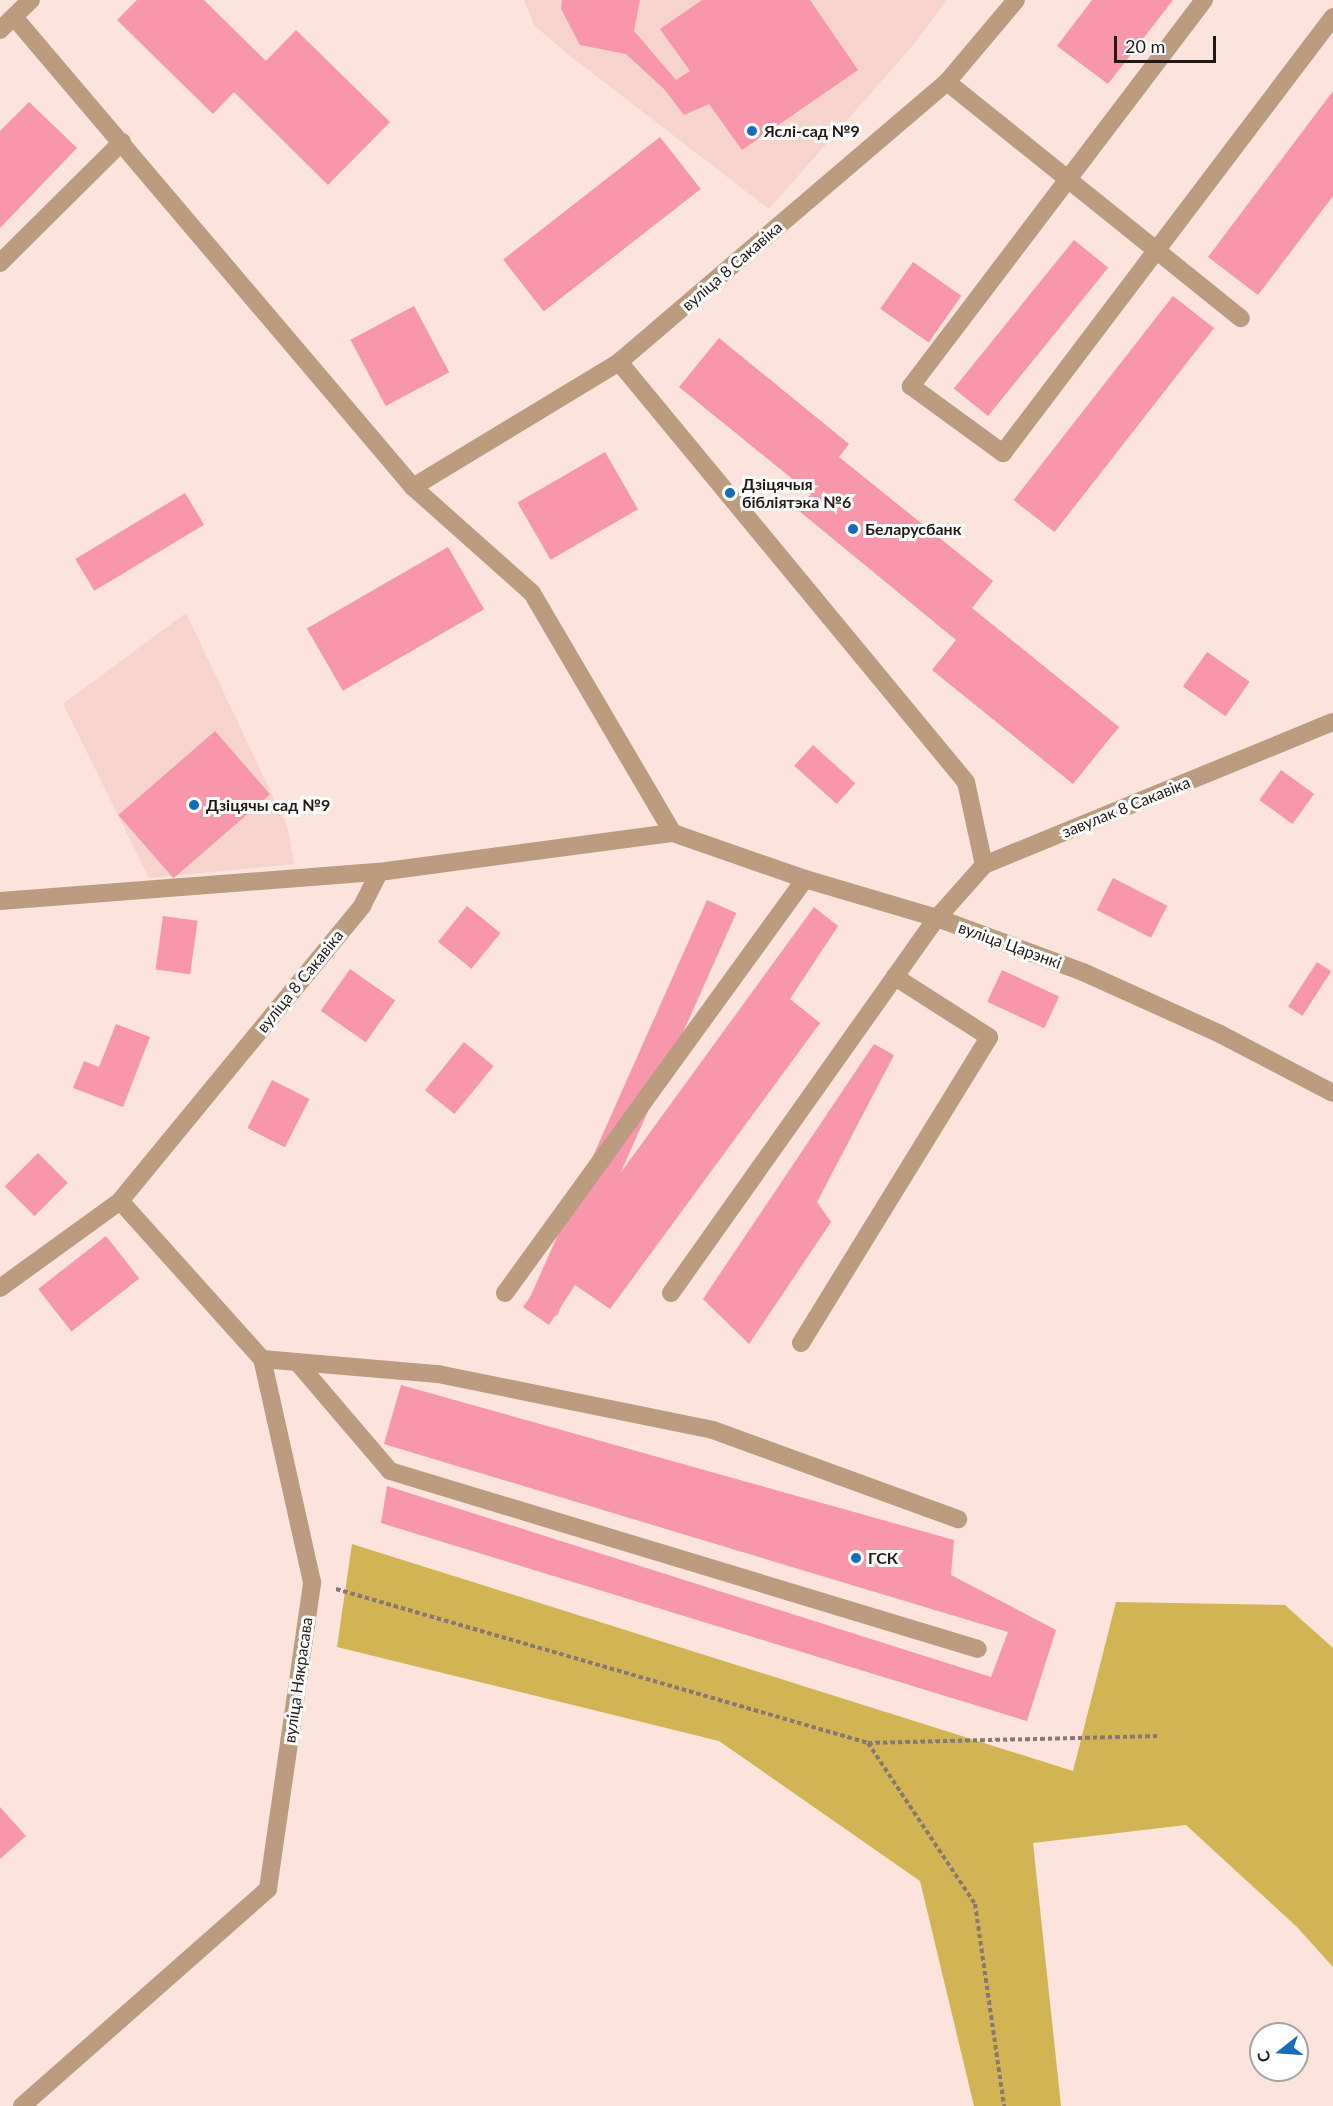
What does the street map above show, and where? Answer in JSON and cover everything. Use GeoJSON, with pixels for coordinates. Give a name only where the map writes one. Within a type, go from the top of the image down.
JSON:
{"type":"FeatureCollection","features":[{"type":"Feature","properties":{"kind":"street"},"geometry":{"type":"LineString","coordinates":[[0,30],[31,0]]}},
{"type":"Feature","properties":{"kind":"street","name":"вуліца 8 Сакавіка"},"geometry":{"type":"LineString","coordinates":[[412,488],[619,362],[947,82],[1016,0]]}},
{"type":"Feature","properties":{"kind":"street"},"geometry":{"type":"LineString","coordinates":[[1204,0],[911,386],[1003,453],[1333,17]]}},
{"type":"Feature","properties":{"kind":"street"},"geometry":{"type":"LineString","coordinates":[[0,901],[379,872],[673,833],[532,593],[412,488],[122,142],[14,17]]}},
{"type":"Feature","properties":{"kind":"street"},"geometry":{"type":"LineString","coordinates":[[947,82],[1241,318]]}},
{"type":"Feature","properties":{"kind":"street"},"geometry":{"type":"LineString","coordinates":[[0,263],[122,142]]}},
{"type":"Feature","properties":{"kind":"street"},"geometry":{"type":"LineString","coordinates":[[619,362],[966,782],[984,865]]}},
{"type":"Feature","properties":{"kind":"street","name":"завулак 8 Сакавіка"},"geometry":{"type":"LineString","coordinates":[[671,1293],[937,918],[984,865],[1333,722]]}},
{"type":"Feature","properties":{"kind":"street","name":"вуліца Царэнкі"},"geometry":{"type":"LineString","coordinates":[[673,833],[805,879],[937,918],[1083,972],[1220,1034],[1333,1093]]}},
{"type":"Feature","properties":{"kind":"street","name":"вуліца 8 Сакавіка"},"geometry":{"type":"LineString","coordinates":[[0,1288],[120,1201],[362,906],[379,872]]}},
{"type":"Feature","properties":{"kind":"street"},"geometry":{"type":"LineString","coordinates":[[505,1293],[805,879]]}},
{"type":"Feature","properties":{"kind":"street"},"geometry":{"type":"LineString","coordinates":[[801,1343],[989,1037],[895,977]]}},
{"type":"Feature","properties":{"kind":"street","name":"вуліца Някрасава"},"geometry":{"type":"LineString","coordinates":[[22,2106],[268,1889],[312,1582],[262,1359],[120,1201]]}},
{"type":"Feature","properties":{"kind":"street"},"geometry":{"type":"LineString","coordinates":[[262,1359],[438,1374],[712,1430],[958,1519]]}},
{"type":"Feature","properties":{"kind":"street"},"geometry":{"type":"LineString","coordinates":[[297,1362],[390,1471],[978,1649]]}},
{"type":"Feature","properties":{"kind":"path"},"geometry":{"type":"LineString","coordinates":[[312,1582],[868,1743],[1160,1736]]}},
{"type":"Feature","properties":{"kind":"path"},"geometry":{"type":"LineString","coordinates":[[868,1743],[975,1904],[1004,2106]]}},
{"type":"Feature","properties":{"kind":"shaded area","name":"Яслі-сад №9"},"geometry":{"type":"Polygon","coordinates":[[[524,0],[947,0],[915,43],[769,209],[565,52],[534,25],[524,0]]]}},
{"type":"Feature","properties":{"kind":"shaded area"},"geometry":{"type":"Polygon","coordinates":[[[186,613],[287,826],[294,864],[149,878],[63,704],[186,613]]]}},
{"type":"Feature","properties":{"kind":"shaded area"},"geometry":{"type":"Polygon","coordinates":[[[352,1544],[1073,1771],[1116,1602],[1285,1605],[1333,1648],[1333,1967],[1296,1926],[1186,1825],[1033,1843],[1061,2106],[974,2106],[920,1881],[719,1741],[337,1647],[352,1544]]]}},
{"type":"Feature","properties":{"kind":"building"},"geometry":{"type":"Polygon","coordinates":[[[137,0],[204,0],[266,61],[296,30],[390,122],[328,185],[234,92],[213,114],[117,20],[137,0]]]}},
{"type":"Feature","properties":{"kind":"building"},"geometry":{"type":"Polygon","coordinates":[[[562,0],[640,0],[634,31],[676,80],[690,71],[660,29],[702,0],[810,0],[858,70],[742,150],[709,104],[684,115],[664,89],[626,54],[580,45],[561,9],[562,0]]]}},
{"type":"Feature","properties":{"kind":"building"},"geometry":{"type":"Polygon","coordinates":[[[1092,0],[1173,0],[1108,84],[1057,46],[1092,0]]]}},
{"type":"Feature","properties":{"kind":"building"},"geometry":{"type":"Polygon","coordinates":[[[1333,91],[1333,196],[1258,295],[1208,257],[1333,91]]]}},
{"type":"Feature","properties":{"kind":"building"},"geometry":{"type":"Polygon","coordinates":[[[29,102],[77,148],[0,228],[0,131],[29,102]]]}},
{"type":"Feature","properties":{"kind":"building"},"geometry":{"type":"Polygon","coordinates":[[[660,137],[701,189],[544,312],[503,260],[660,137]]]}},
{"type":"Feature","properties":{"kind":"building"},"geometry":{"type":"Polygon","coordinates":[[[1074,240],[1108,268],[988,416],[954,388],[1074,240]]]}},
{"type":"Feature","properties":{"kind":"building"},"geometry":{"type":"Polygon","coordinates":[[[913,262],[961,296],[929,343],[880,309],[913,262]]]}},
{"type":"Feature","properties":{"kind":"building"},"geometry":{"type":"Polygon","coordinates":[[[1173,296],[1214,328],[1055,532],[1014,500],[1173,296]]]}},
{"type":"Feature","properties":{"kind":"building"},"geometry":{"type":"Polygon","coordinates":[[[414,306],[449,372],[386,406],[350,340],[414,306]]]}},
{"type":"Feature","properties":{"kind":"building"},"geometry":{"type":"Polygon","coordinates":[[[719,338],[849,444],[839,457],[993,581],[972,608],[1119,727],[1073,784],[932,670],[956,640],[798,510],[811,494],[679,387],[719,338]]]}},
{"type":"Feature","properties":{"kind":"building"},"geometry":{"type":"Polygon","coordinates":[[[605,452],[638,509],[551,560],[518,503],[605,452]]]}},
{"type":"Feature","properties":{"kind":"building"},"geometry":{"type":"Polygon","coordinates":[[[185,493],[204,525],[94,591],[75,559],[185,493]]]}},
{"type":"Feature","properties":{"kind":"building"},"geometry":{"type":"Polygon","coordinates":[[[448,547],[484,609],[343,691],[307,628],[448,547]]]}},
{"type":"Feature","properties":{"kind":"building"},"geometry":{"type":"Polygon","coordinates":[[[1207,652],[1250,682],[1226,716],[1183,686],[1207,652]]]}},
{"type":"Feature","properties":{"kind":"building","name":"Дзіцячы сад №9"},"geometry":{"type":"Polygon","coordinates":[[[215,731],[270,794],[174,878],[118,815],[215,731]]]}},
{"type":"Feature","properties":{"kind":"building"},"geometry":{"type":"Polygon","coordinates":[[[813,745],[855,783],[837,804],[794,766],[813,745]]]}},
{"type":"Feature","properties":{"kind":"building"},"geometry":{"type":"Polygon","coordinates":[[[1281,770],[1314,794],[1292,824],[1259,800],[1281,770]]]}},
{"type":"Feature","properties":{"kind":"building"},"geometry":{"type":"Polygon","coordinates":[[[1113,878],[1167,906],[1151,938],[1097,910],[1113,878]]]}},
{"type":"Feature","properties":{"kind":"building"},"geometry":{"type":"Polygon","coordinates":[[[707,900],[736,913],[557,1316],[528,1303],[707,900]]]}},
{"type":"Feature","properties":{"kind":"building"},"geometry":{"type":"Polygon","coordinates":[[[467,906],[500,933],[471,969],[438,942],[467,906]]]}},
{"type":"Feature","properties":{"kind":"building"},"geometry":{"type":"Polygon","coordinates":[[[814,907],[838,926],[790,999],[820,1023],[610,1309],[575,1285],[549,1325],[523,1307],[814,907]]]}},
{"type":"Feature","properties":{"kind":"building"},"geometry":{"type":"Polygon","coordinates":[[[163,916],[198,921],[190,974],[155,969],[163,916]]]}},
{"type":"Feature","properties":{"kind":"building"},"geometry":{"type":"Polygon","coordinates":[[[1317,962],[1331,971],[1302,1016],[1288,1006],[1317,962]]]}},
{"type":"Feature","properties":{"kind":"building"},"geometry":{"type":"Polygon","coordinates":[[[350,969],[395,1001],[366,1042],[321,1011],[350,969]]]}},
{"type":"Feature","properties":{"kind":"building"},"geometry":{"type":"Polygon","coordinates":[[[1002,970],[1059,997],[1044,1028],[987,1002],[1002,970]]]}},
{"type":"Feature","properties":{"kind":"building"},"geometry":{"type":"Polygon","coordinates":[[[116,1024],[150,1037],[123,1107],[73,1088],[84,1061],[99,1067],[116,1024]]]}},
{"type":"Feature","properties":{"kind":"building"},"geometry":{"type":"Polygon","coordinates":[[[464,1042],[494,1066],[455,1114],[425,1090],[464,1042]]]}},
{"type":"Feature","properties":{"kind":"building"},"geometry":{"type":"Polygon","coordinates":[[[874,1044],[894,1055],[817,1202],[831,1222],[749,1344],[703,1299],[874,1044]]]}},
{"type":"Feature","properties":{"kind":"building"},"geometry":{"type":"Polygon","coordinates":[[[272,1080],[309,1099],[285,1147],[247,1128],[272,1080]]]}},
{"type":"Feature","properties":{"kind":"building"},"geometry":{"type":"Polygon","coordinates":[[[38,1153],[68,1183],[34,1216],[5,1186],[38,1153]]]}},
{"type":"Feature","properties":{"kind":"building"},"geometry":{"type":"Polygon","coordinates":[[[106,1236],[139,1279],[71,1331],[38,1289],[106,1236]]]}},
{"type":"Feature","properties":{"kind":"building","name":"ГСК"},"geometry":{"type":"Polygon","coordinates":[[[401,1385],[954,1540],[951,1575],[1056,1630],[1027,1721],[381,1523],[387,1486],[991,1677],[1008,1632],[384,1444],[401,1385]]]}},
{"type":"Feature","properties":{"kind":"building"},"geometry":{"type":"Polygon","coordinates":[[[0,1807],[26,1836],[0,1859],[0,1807]]]}},
{"type":"Feature","properties":{"kind":"place","name":"Яслі-сад №9"},"geometry":{"type":"Point","coordinates":[752,131]}},
{"type":"Feature","properties":{"kind":"place","name":"Дзіцячыя бібліятэка №6"},"geometry":{"type":"Point","coordinates":[730,493]}},
{"type":"Feature","properties":{"kind":"place","name":"Беларусбанк"},"geometry":{"type":"Point","coordinates":[853,529]}},
{"type":"Feature","properties":{"kind":"place","name":"Дзіцячы сад №9"},"geometry":{"type":"Point","coordinates":[194,805]}},
{"type":"Feature","properties":{"kind":"place","name":"ГСК"},"geometry":{"type":"Point","coordinates":[856,1558]}}]}
